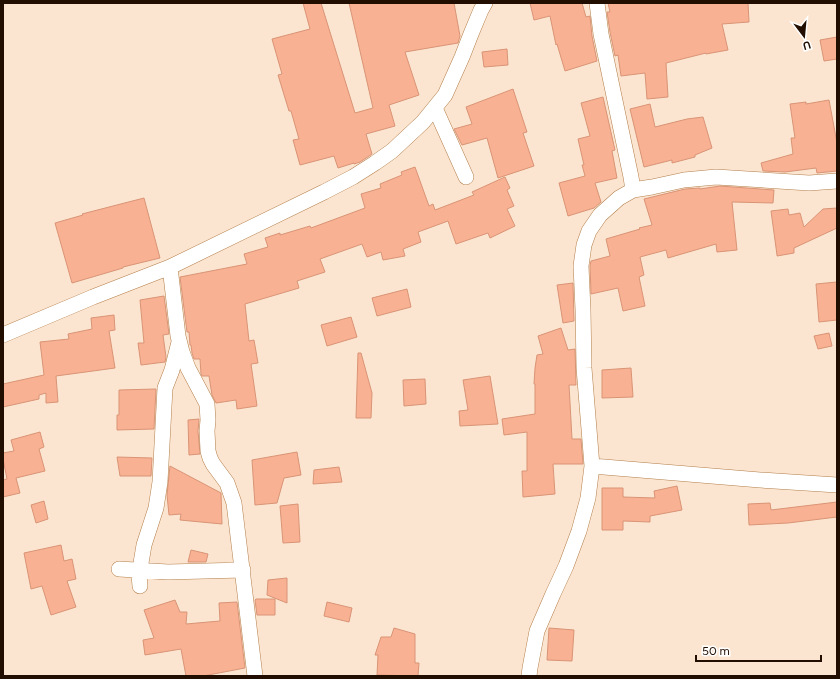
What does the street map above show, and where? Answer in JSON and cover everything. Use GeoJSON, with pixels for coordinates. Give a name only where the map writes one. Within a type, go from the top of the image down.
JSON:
{"type":"FeatureCollection","features":[{"type":"Feature","properties":{"kind":"street"},"geometry":{"type":"LineString","coordinates":[[3,335],[93,297],[170,267],[353,177],[392,151],[423,122],[445,95],[485,3]]}},
{"type":"Feature","properties":{"kind":"street"},"geometry":{"type":"LineString","coordinates":[[597,3],[601,34],[633,190]]}},
{"type":"Feature","properties":{"kind":"street"},"geometry":{"type":"LineString","coordinates":[[435,108],[466,177]]}},
{"type":"Feature","properties":{"kind":"street"},"geometry":{"type":"LineString","coordinates":[[529,676],[537,631],[566,566],[579,531],[588,498],[592,466],[584,368],[581,266],[584,245],[589,231],[600,215],[619,198],[633,190],[684,180],[716,177],[809,183],[837,181]]}},
{"type":"Feature","properties":{"kind":"street"},"geometry":{"type":"LineString","coordinates":[[170,267],[179,341],[188,368],[207,404],[208,451],[210,458],[228,483],[233,497],[255,676]]}},
{"type":"Feature","properties":{"kind":"street"},"geometry":{"type":"LineString","coordinates":[[140,586],[139,579],[144,545],[156,508],[160,482],[165,388],[172,370],[179,341]]}},
{"type":"Feature","properties":{"kind":"street"},"geometry":{"type":"LineString","coordinates":[[592,466],[837,485]]}},
{"type":"Feature","properties":{"kind":"street"},"geometry":{"type":"LineString","coordinates":[[119,569],[168,572],[242,570]]}},
{"type":"Feature","properties":{"kind":"building"},"geometry":{"type":"Polygon","coordinates":[[[303,3],[321,3],[355,113],[373,108],[349,3],[454,3],[460,36],[458,43],[405,52],[419,95],[389,105],[395,126],[366,134],[372,154],[360,162],[338,168],[334,156],[300,165],[293,140],[299,139],[278,75],[282,74],[272,39],[310,29],[303,3]]]}},
{"type":"Feature","properties":{"kind":"building"},"geometry":{"type":"Polygon","coordinates":[[[530,3],[582,3],[586,17],[590,16],[597,61],[565,71],[557,44],[556,45],[550,16],[534,20],[530,3]]]}},
{"type":"Feature","properties":{"kind":"building"},"geometry":{"type":"Polygon","coordinates":[[[608,3],[748,3],[749,22],[722,24],[728,50],[706,53],[666,63],[668,97],[647,99],[645,73],[621,76],[618,55],[615,56],[610,32],[607,12],[610,12],[608,3]]]}},
{"type":"Feature","properties":{"kind":"building"},"geometry":{"type":"Polygon","coordinates":[[[837,37],[837,59],[824,61],[820,40],[837,37]]]}},
{"type":"Feature","properties":{"kind":"building"},"geometry":{"type":"Polygon","coordinates":[[[507,49],[508,65],[484,67],[482,52],[507,49]]]}},
{"type":"Feature","properties":{"kind":"building"},"geometry":{"type":"Polygon","coordinates":[[[513,89],[527,132],[523,133],[534,166],[498,178],[487,138],[462,145],[454,129],[472,124],[466,107],[513,89]]]}},
{"type":"Feature","properties":{"kind":"building"},"geometry":{"type":"Polygon","coordinates":[[[603,97],[615,150],[612,151],[617,178],[595,183],[601,202],[594,208],[568,216],[559,183],[585,176],[578,139],[590,136],[581,103],[603,97]]]}},
{"type":"Feature","properties":{"kind":"building"},"geometry":{"type":"Polygon","coordinates":[[[829,100],[837,143],[837,171],[817,173],[816,168],[785,172],[763,171],[761,163],[793,154],[791,138],[795,138],[790,104],[806,102],[806,104],[829,100]]]}},
{"type":"Feature","properties":{"kind":"building"},"geometry":{"type":"Polygon","coordinates":[[[650,104],[655,127],[687,119],[703,117],[712,148],[695,155],[695,157],[672,163],[672,160],[644,167],[630,109],[650,104]]]}},
{"type":"Feature","properties":{"kind":"building"},"geometry":{"type":"Polygon","coordinates":[[[415,167],[429,206],[433,204],[435,210],[474,195],[472,192],[505,177],[510,188],[507,190],[514,206],[507,209],[515,226],[490,238],[488,233],[456,244],[448,221],[418,232],[421,242],[403,249],[405,256],[383,260],[381,252],[367,257],[362,244],[320,259],[325,272],[297,281],[299,288],[245,304],[249,341],[254,340],[258,363],[251,364],[257,406],[237,409],[236,400],[216,403],[212,395],[209,376],[202,376],[200,359],[194,359],[192,353],[189,332],[187,332],[180,277],[247,264],[244,254],[268,247],[265,238],[310,226],[311,228],[365,208],[361,194],[381,188],[380,184],[402,175],[401,172],[415,167]]]}},
{"type":"Feature","properties":{"kind":"building"},"geometry":{"type":"Polygon","coordinates":[[[720,186],[774,190],[773,203],[732,202],[737,250],[717,252],[716,244],[668,258],[666,250],[640,257],[644,275],[639,277],[645,306],[623,311],[618,288],[591,294],[591,261],[610,256],[606,239],[652,225],[644,199],[685,189],[700,189],[720,186]]]}},
{"type":"Feature","properties":{"kind":"building"},"geometry":{"type":"Polygon","coordinates":[[[144,198],[160,258],[123,267],[72,283],[55,223],[83,215],[82,214],[144,198]]]}},
{"type":"Feature","properties":{"kind":"building"},"geometry":{"type":"Polygon","coordinates":[[[837,208],[837,228],[794,248],[794,253],[777,256],[771,211],[788,209],[789,215],[800,213],[804,227],[823,209],[837,208]]]}},
{"type":"Feature","properties":{"kind":"building"},"geometry":{"type":"Polygon","coordinates":[[[837,282],[837,320],[819,322],[816,284],[837,282]]]}},
{"type":"Feature","properties":{"kind":"building"},"geometry":{"type":"Polygon","coordinates":[[[573,283],[574,321],[563,323],[557,285],[573,283]]]}},
{"type":"Feature","properties":{"kind":"building"},"geometry":{"type":"Polygon","coordinates":[[[407,289],[411,307],[377,316],[372,298],[407,289]]]}},
{"type":"Feature","properties":{"kind":"building"},"geometry":{"type":"Polygon","coordinates":[[[164,296],[169,334],[163,335],[166,357],[165,362],[141,365],[138,343],[144,343],[140,300],[164,296]]]}},
{"type":"Feature","properties":{"kind":"building"},"geometry":{"type":"Polygon","coordinates":[[[114,315],[115,330],[109,331],[115,368],[56,376],[58,402],[46,403],[46,393],[39,395],[39,399],[3,407],[3,384],[44,375],[40,342],[69,339],[68,334],[92,329],[91,318],[114,315]]]}},
{"type":"Feature","properties":{"kind":"building"},"geometry":{"type":"Polygon","coordinates":[[[351,317],[357,337],[327,346],[321,325],[351,317]]]}},
{"type":"Feature","properties":{"kind":"building"},"geometry":{"type":"Polygon","coordinates":[[[561,328],[568,350],[575,349],[576,385],[569,385],[572,439],[581,439],[583,464],[553,464],[555,494],[523,497],[522,471],[527,471],[527,432],[504,435],[502,419],[535,414],[535,368],[537,355],[543,354],[538,336],[561,328]]]}},
{"type":"Feature","properties":{"kind":"building"},"geometry":{"type":"Polygon","coordinates":[[[829,333],[832,346],[818,349],[814,336],[829,333]]]}},
{"type":"Feature","properties":{"kind":"building"},"geometry":{"type":"Polygon","coordinates":[[[358,353],[361,353],[372,393],[371,418],[356,418],[358,353]]]}},
{"type":"Feature","properties":{"kind":"building"},"geometry":{"type":"Polygon","coordinates":[[[631,368],[633,397],[602,398],[602,370],[631,368]]]}},
{"type":"Feature","properties":{"kind":"building"},"geometry":{"type":"Polygon","coordinates":[[[490,376],[498,424],[460,426],[459,411],[468,410],[463,380],[490,376]]]}},
{"type":"Feature","properties":{"kind":"building"},"geometry":{"type":"Polygon","coordinates":[[[425,379],[426,404],[404,406],[403,380],[425,379]]]}},
{"type":"Feature","properties":{"kind":"building"},"geometry":{"type":"Polygon","coordinates":[[[156,389],[154,429],[117,430],[117,415],[119,415],[119,390],[156,389]]]}},
{"type":"Feature","properties":{"kind":"building"},"geometry":{"type":"Polygon","coordinates":[[[199,419],[198,431],[200,454],[189,455],[188,420],[199,419]]]}},
{"type":"Feature","properties":{"kind":"building"},"geometry":{"type":"Polygon","coordinates":[[[40,432],[44,447],[39,449],[45,471],[16,478],[20,493],[3,497],[3,480],[7,479],[3,453],[14,451],[11,440],[40,432]]]}},
{"type":"Feature","properties":{"kind":"building"},"geometry":{"type":"Polygon","coordinates":[[[297,452],[301,475],[284,478],[277,503],[255,505],[252,460],[297,452]]]}},
{"type":"Feature","properties":{"kind":"building"},"geometry":{"type":"Polygon","coordinates":[[[117,457],[152,458],[151,476],[120,476],[117,457]]]}},
{"type":"Feature","properties":{"kind":"building"},"geometry":{"type":"Polygon","coordinates":[[[170,466],[221,493],[222,524],[180,520],[181,514],[169,515],[167,495],[170,466]]]}},
{"type":"Feature","properties":{"kind":"building"},"geometry":{"type":"Polygon","coordinates":[[[339,467],[342,482],[313,484],[314,470],[339,467]]]}},
{"type":"Feature","properties":{"kind":"building"},"geometry":{"type":"Polygon","coordinates":[[[677,486],[682,510],[650,516],[650,522],[623,521],[623,530],[602,530],[602,488],[623,488],[623,497],[655,498],[654,491],[677,486]]]}},
{"type":"Feature","properties":{"kind":"building"},"geometry":{"type":"Polygon","coordinates":[[[44,501],[48,519],[36,523],[31,505],[44,501]]]}},
{"type":"Feature","properties":{"kind":"building"},"geometry":{"type":"Polygon","coordinates":[[[837,502],[837,517],[788,523],[749,525],[748,504],[770,503],[771,510],[837,502]]]}},
{"type":"Feature","properties":{"kind":"building"},"geometry":{"type":"Polygon","coordinates":[[[298,504],[300,542],[283,543],[280,506],[298,504]]]}},
{"type":"Feature","properties":{"kind":"building"},"geometry":{"type":"Polygon","coordinates":[[[61,545],[64,561],[72,559],[76,579],[67,581],[76,607],[51,615],[42,586],[31,589],[24,553],[61,545]]]}},
{"type":"Feature","properties":{"kind":"building"},"geometry":{"type":"Polygon","coordinates":[[[191,550],[208,554],[206,562],[188,562],[191,550]]]}},
{"type":"Feature","properties":{"kind":"building"},"geometry":{"type":"Polygon","coordinates":[[[287,578],[287,603],[267,595],[268,580],[287,578]]]}},
{"type":"Feature","properties":{"kind":"building"},"geometry":{"type":"Polygon","coordinates":[[[256,599],[275,599],[275,615],[257,615],[256,599]]]}},
{"type":"Feature","properties":{"kind":"building"},"geometry":{"type":"Polygon","coordinates":[[[175,600],[180,612],[187,612],[186,624],[220,621],[219,603],[237,602],[245,668],[203,676],[186,676],[181,649],[145,655],[143,640],[154,638],[144,610],[175,600]]]}},
{"type":"Feature","properties":{"kind":"building"},"geometry":{"type":"Polygon","coordinates":[[[327,602],[352,608],[349,622],[324,616],[327,602]]]}},
{"type":"Feature","properties":{"kind":"building"},"geometry":{"type":"Polygon","coordinates":[[[394,628],[415,634],[415,663],[419,663],[418,676],[377,675],[378,655],[375,655],[381,637],[391,637],[394,628]]]}},
{"type":"Feature","properties":{"kind":"building"},"geometry":{"type":"Polygon","coordinates":[[[549,628],[574,630],[572,661],[547,660],[549,628]]]}}]}
